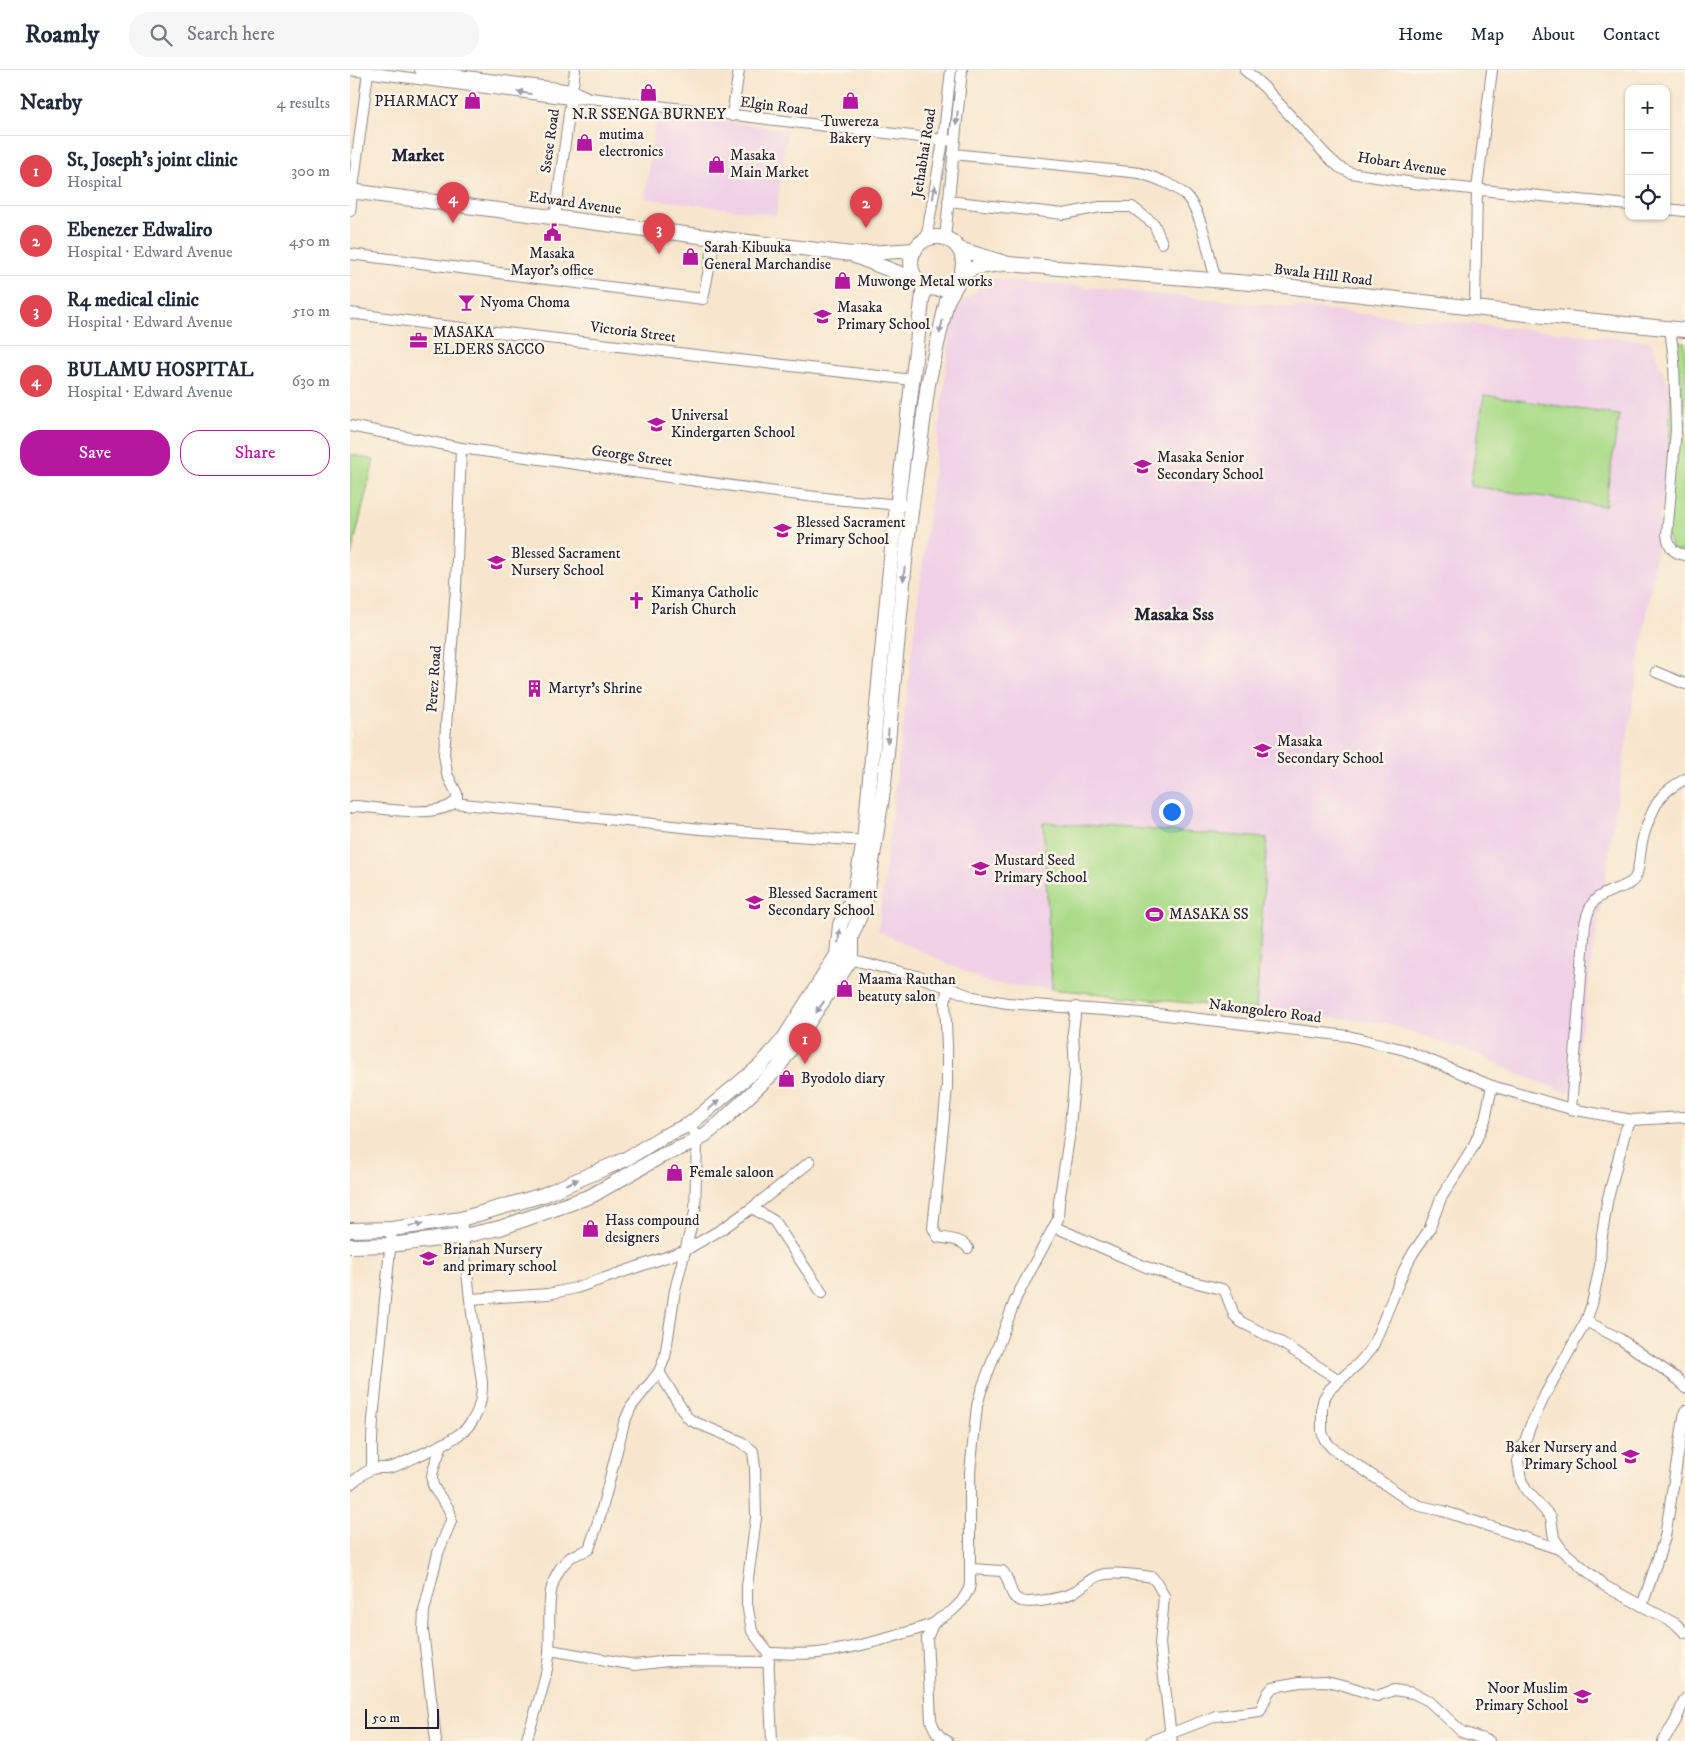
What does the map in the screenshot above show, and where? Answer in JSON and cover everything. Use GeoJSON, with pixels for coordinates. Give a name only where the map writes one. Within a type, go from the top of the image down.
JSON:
{"type":"FeatureCollection","features":[{"type":"Feature","properties":{"kind":"street","name":"Elgin Road"},"geometry":{"type":"LineString","coordinates":[[350,70],[571,95]]}},
{"type":"Feature","properties":{"kind":"street","name":"Elgin Road"},"geometry":{"type":"LineString","coordinates":[[420,70],[590,98],[954,141]]}},
{"type":"Feature","properties":{"kind":"street","name":"Ssese Road"},"geometry":{"type":"LineString","coordinates":[[555,217],[575,70]]}},
{"type":"Feature","properties":{"kind":"street"},"geometry":{"type":"LineString","coordinates":[[732,116],[739,70]]}},
{"type":"Feature","properties":{"kind":"street","name":"Jethabhai Road"},"geometry":{"type":"LineString","coordinates":[[926,240],[943,141],[951,70]]}},
{"type":"Feature","properties":{"kind":"street","name":"Jethabhai Road"},"geometry":{"type":"LineString","coordinates":[[944,238],[962,70]]}},
{"type":"Feature","properties":{"kind":"street","name":"Hobart Avenue"},"geometry":{"type":"LineString","coordinates":[[1245,70],[1264,86],[1327,156],[1351,173],[1413,183],[1625,205]]}},
{"type":"Feature","properties":{"kind":"street"},"geometry":{"type":"LineString","coordinates":[[1475,308],[1477,189],[1492,70]]}},
{"type":"Feature","properties":{"kind":"street"},"geometry":{"type":"LineString","coordinates":[[350,211],[351,191],[368,72]]}},
{"type":"Feature","properties":{"kind":"street"},"geometry":{"type":"LineString","coordinates":[[953,154],[1140,173],[1164,181],[1187,197],[1202,224],[1216,281]]}},
{"type":"Feature","properties":{"kind":"street","name":"Edward Avenue"},"geometry":{"type":"LineString","coordinates":[[351,191],[852,254],[915,250]]}},
{"type":"Feature","properties":{"kind":"street"},"geometry":{"type":"LineString","coordinates":[[948,202],[1064,214],[1100,207],[1132,207],[1154,224],[1162,243]]}},
{"type":"Feature","properties":{"kind":"street"},"geometry":{"type":"LineString","coordinates":[[1670,209],[1685,211]]}},
{"type":"Feature","properties":{"kind":"street"},"geometry":{"type":"LineString","coordinates":[[350,1230],[392,1229],[462,1219],[543,1195],[626,1159],[662,1137],[690,1124],[760,1066],[783,1040],[836,955],[840,925],[854,895],[864,841],[892,548],[905,505],[928,384],[947,301],[960,277],[964,260],[953,242],[935,237],[926,240],[912,254],[912,273],[920,283],[905,505],[905,560],[884,784],[866,901],[851,937],[851,959],[777,1069],[697,1141],[661,1156],[590,1196],[500,1228],[462,1236],[390,1245],[350,1246]]}},
{"type":"Feature","properties":{"kind":"street"},"geometry":{"type":"LineString","coordinates":[[350,254],[703,299],[715,238]]}},
{"type":"Feature","properties":{"kind":"street","name":"Bwala Hill Road"},"geometry":{"type":"LineString","coordinates":[[959,249],[1008,264],[1276,285],[1685,330]]}},
{"type":"Feature","properties":{"kind":"street"},"geometry":{"type":"LineString","coordinates":[[852,254],[920,283],[931,290],[950,287],[960,277],[976,267],[1008,264]]}},
{"type":"Feature","properties":{"kind":"street","name":"Victoria Street"},"geometry":{"type":"LineString","coordinates":[[350,313],[913,380]]}},
{"type":"Feature","properties":{"kind":"street"},"geometry":{"type":"LineString","coordinates":[[1670,328],[1674,360],[1676,430],[1667,535],[1673,550],[1676,553],[1685,555]]}},
{"type":"Feature","properties":{"kind":"street","name":"George Street"},"geometry":{"type":"LineString","coordinates":[[350,426],[461,448],[833,500],[905,505]]}},
{"type":"Feature","properties":{"kind":"street","name":"Perez Road"},"geometry":{"type":"LineString","coordinates":[[454,803],[457,800],[457,794],[447,774],[444,754],[456,588],[461,448]]}},
{"type":"Feature","properties":{"kind":"street"},"geometry":{"type":"LineString","coordinates":[[1656,672],[1685,684]]}},
{"type":"Feature","properties":{"kind":"street"},"geometry":{"type":"LineString","coordinates":[[1571,1109],[1585,924],[1588,908],[1601,895],[1630,884],[1634,880],[1638,871],[1640,850],[1645,832],[1660,799],[1668,790],[1685,779]]}},
{"type":"Feature","properties":{"kind":"street"},"geometry":{"type":"LineString","coordinates":[[350,808],[356,806],[423,812],[447,808],[454,803],[701,829],[864,841]]}},
{"type":"Feature","properties":{"kind":"street","name":"Nakongolero Road"},"geometry":{"type":"LineString","coordinates":[[836,955],[916,976],[973,997],[1007,1003],[1157,1014],[1348,1036],[1383,1043],[1405,1050],[1492,1086],[1571,1109],[1632,1120],[1685,1117]]}},
{"type":"Feature","properties":{"kind":"street"},"geometry":{"type":"LineString","coordinates":[[948,987],[944,1002],[947,1046],[946,1086],[933,1228],[938,1237],[959,1241],[968,1248]]}},
{"type":"Feature","properties":{"kind":"street"},"geometry":{"type":"LineString","coordinates":[[946,1741],[934,1730],[926,1644],[929,1630],[933,1624],[939,1618],[952,1611],[964,1598],[969,1589],[971,1569],[970,1472],[980,1391],[1016,1298],[1055,1227],[1059,1216],[1059,1202],[1069,1138],[1075,1071],[1073,1032],[1076,1007]]}},
{"type":"Feature","properties":{"kind":"street"},"geometry":{"type":"LineString","coordinates":[[1492,1086],[1485,1120],[1473,1147],[1441,1198],[1429,1230],[1404,1270],[1372,1346],[1360,1362],[1330,1389],[1324,1398],[1322,1406],[1322,1432],[1325,1440],[1332,1448],[1408,1500],[1420,1506],[1562,1550]]}},
{"type":"Feature","properties":{"kind":"street"},"geometry":{"type":"LineString","coordinates":[[1632,1120],[1626,1129],[1604,1220],[1599,1272],[1592,1304],[1586,1321],[1534,1419],[1518,1461],[1518,1472],[1523,1485],[1551,1517],[1554,1538],[1562,1550],[1604,1586],[1676,1624],[1685,1633]]}},
{"type":"Feature","properties":{"kind":"street"},"geometry":{"type":"LineString","coordinates":[[526,1741],[545,1679],[550,1650],[550,1597],[552,1583],[559,1571],[572,1557],[589,1549],[601,1513],[624,1422],[631,1407],[659,1372],[665,1357],[675,1290],[695,1212],[697,1141],[690,1124]]}},
{"type":"Feature","properties":{"kind":"street"},"geometry":{"type":"LineString","coordinates":[[470,1299],[548,1294],[576,1288],[684,1252],[752,1208],[810,1162]]}},
{"type":"Feature","properties":{"kind":"street"},"geometry":{"type":"LineString","coordinates":[[752,1208],[774,1221],[822,1293]]}},
{"type":"Feature","properties":{"kind":"street"},"geometry":{"type":"LineString","coordinates":[[350,1484],[372,1469],[391,1468],[442,1446],[463,1432],[473,1422],[479,1409],[482,1382],[462,1236],[462,1219]]}},
{"type":"Feature","properties":{"kind":"street"},"geometry":{"type":"LineString","coordinates":[[1055,1227],[1146,1267],[1222,1289],[1225,1291],[1234,1315],[1241,1322],[1282,1343],[1340,1380]]}},
{"type":"Feature","properties":{"kind":"street"},"geometry":{"type":"LineString","coordinates":[[372,1469],[373,1420],[392,1229]]}},
{"type":"Feature","properties":{"kind":"street"},"geometry":{"type":"LineString","coordinates":[[1586,1321],[1627,1343],[1679,1380],[1685,1388]]}},
{"type":"Feature","properties":{"kind":"street"},"geometry":{"type":"LineString","coordinates":[[659,1372],[687,1417],[692,1421],[740,1441],[753,1450],[756,1518],[747,1604],[752,1631],[768,1658],[772,1741]]}},
{"type":"Feature","properties":{"kind":"street"},"geometry":{"type":"LineString","coordinates":[[1642,1606],[1665,1537],[1685,1411]]}},
{"type":"Feature","properties":{"kind":"street"},"geometry":{"type":"LineString","coordinates":[[436,1741],[423,1630],[424,1611],[438,1553],[452,1521],[450,1509],[434,1487],[432,1479],[442,1446]]}},
{"type":"Feature","properties":{"kind":"street"},"geometry":{"type":"LineString","coordinates":[[971,1569],[1002,1571],[1007,1576],[1015,1598],[1022,1602],[1070,1594],[1094,1578],[1105,1574],[1152,1577],[1164,1596],[1160,1644],[1170,1737]]}},
{"type":"Feature","properties":{"kind":"street"},"geometry":{"type":"LineString","coordinates":[[550,1650],[635,1665],[668,1661],[768,1658],[840,1650],[897,1636],[933,1624]]}},
{"type":"Feature","properties":{"kind":"street"},"geometry":{"type":"LineString","coordinates":[[1151,1741],[1170,1737],[1216,1716],[1260,1711],[1268,1693],[1273,1687],[1300,1682],[1326,1681],[1377,1696],[1394,1690],[1413,1693],[1428,1701],[1462,1732],[1489,1741]]}},
{"type":"Feature","properties":{"kind":"street"},"geometry":{"type":"LineString","coordinates":[[1663,1741],[1675,1722],[1685,1700]]}},
{"type":"Feature","properties":{"kind":"shaded area","name":"Masaka Main Market"},"geometry":{"type":"Polygon","coordinates":[[[656,113],[787,130],[776,215],[645,198],[656,113]]]}},
{"type":"Feature","properties":{"kind":"shaded area","name":"Masaka Secondary School"},"geometry":{"type":"Polygon","coordinates":[[[989,278],[1650,341],[1669,386],[1671,424],[1654,569],[1571,1094],[1514,1072],[1481,1056],[1386,1023],[989,983],[878,931],[953,312],[989,278]]]}},
{"type":"Feature","properties":{"kind":"green space"},"geometry":{"type":"Polygon","coordinates":[[[1672,341],[1685,342],[1685,551],[1673,550],[1667,535],[1672,341]]]}},
{"type":"Feature","properties":{"kind":"green space"},"geometry":{"type":"Polygon","coordinates":[[[1484,395],[1619,415],[1605,506],[1470,486],[1484,395]]]}},
{"type":"Feature","properties":{"kind":"green space"},"geometry":{"type":"Polygon","coordinates":[[[350,454],[374,460],[350,560],[350,454]]]}},
{"type":"Feature","properties":{"kind":"green space","name":"MASAKA SS"},"geometry":{"type":"Polygon","coordinates":[[[1043,822],[1267,838],[1256,1010],[1052,989],[1043,822]]]}},
{"type":"Feature","properties":{"kind":"place","name":"N.R SSENGA BURNEY"},"geometry":{"type":"Point","coordinates":[649,93]}},
{"type":"Feature","properties":{"kind":"place","name":"Tuwereza Bakery"},"geometry":{"type":"Point","coordinates":[850,100]}},
{"type":"Feature","properties":{"kind":"place","name":"PHARMACY"},"geometry":{"type":"Point","coordinates":[472,101]}},
{"type":"Feature","properties":{"kind":"place","name":"mutima electronics"},"geometry":{"type":"Point","coordinates":[585,143]}},
{"type":"Feature","properties":{"kind":"place","name":"Masaka Main Market"},"geometry":{"type":"Point","coordinates":[716,164]}},
{"type":"Feature","properties":{"kind":"place","name":"BULAMU HOSPITAL"},"geometry":{"type":"Point","coordinates":[453,223]}},
{"type":"Feature","properties":{"kind":"place","name":"Ebenezer Edwaliro"},"geometry":{"type":"Point","coordinates":[866,228]}},
{"type":"Feature","properties":{"kind":"place","name":"Masaka Mayor's office"},"geometry":{"type":"Point","coordinates":[552,232]}},
{"type":"Feature","properties":{"kind":"place","name":"R4 medical clinic"},"geometry":{"type":"Point","coordinates":[659,254]}},
{"type":"Feature","properties":{"kind":"place","name":"Sarah Kibuuka General Marchandise"},"geometry":{"type":"Point","coordinates":[690,256]}},
{"type":"Feature","properties":{"kind":"place","name":"Muwonge Metal works"},"geometry":{"type":"Point","coordinates":[843,281]}},
{"type":"Feature","properties":{"kind":"place","name":"Nyoma Choma"},"geometry":{"type":"Point","coordinates":[466,302]}},
{"type":"Feature","properties":{"kind":"place","name":"Masaka Primary School"},"geometry":{"type":"Point","coordinates":[823,316]}},
{"type":"Feature","properties":{"kind":"place","name":"MASAKA ELDERS SACCO"},"geometry":{"type":"Point","coordinates":[419,341]}},
{"type":"Feature","properties":{"kind":"place","name":"Universal Kindergarten School"},"geometry":{"type":"Point","coordinates":[657,424]}},
{"type":"Feature","properties":{"kind":"place","name":"Masaka Senior Secondary School"},"geometry":{"type":"Point","coordinates":[1143,466]}},
{"type":"Feature","properties":{"kind":"place","name":"Blessed Sacrament Primary School"},"geometry":{"type":"Point","coordinates":[782,531]}},
{"type":"Feature","properties":{"kind":"place","name":"Blessed Sacrament Nursery School"},"geometry":{"type":"Point","coordinates":[497,562]}},
{"type":"Feature","properties":{"kind":"place","name":"Kimanya Catholic Parish Church"},"geometry":{"type":"Point","coordinates":[637,601]}},
{"type":"Feature","properties":{"kind":"place","name":"Martyr's Shrine"},"geometry":{"type":"Point","coordinates":[534,688]}},
{"type":"Feature","properties":{"kind":"place","name":"Masaka Secondary School"},"geometry":{"type":"Point","coordinates":[1263,750]}},
{"type":"Feature","properties":{"kind":"place","name":"Mustard Seed Primary School"},"geometry":{"type":"Point","coordinates":[980,869]}},
{"type":"Feature","properties":{"kind":"place","name":"Blessed Sacrament Secondary School"},"geometry":{"type":"Point","coordinates":[754,902]}},
{"type":"Feature","properties":{"kind":"place","name":"MASAKA SS"},"geometry":{"type":"Point","coordinates":[1155,914]}},
{"type":"Feature","properties":{"kind":"place","name":"Maama Rauthan beatuty salon"},"geometry":{"type":"Point","coordinates":[844,988]}},
{"type":"Feature","properties":{"kind":"place","name":"St, Joseph's joint clinic"},"geometry":{"type":"Point","coordinates":[805,1064]}},
{"type":"Feature","properties":{"kind":"place","name":"Byodolo diary"},"geometry":{"type":"Point","coordinates":[787,1078]}},
{"type":"Feature","properties":{"kind":"place","name":"Female saloon"},"geometry":{"type":"Point","coordinates":[675,1172]}},
{"type":"Feature","properties":{"kind":"place","name":"Hass compound designers"},"geometry":{"type":"Point","coordinates":[591,1229]}},
{"type":"Feature","properties":{"kind":"place","name":"Brianah Nursery and primary school"},"geometry":{"type":"Point","coordinates":[429,1258]}},
{"type":"Feature","properties":{"kind":"place","name":"Baker Nursery and Primary School"},"geometry":{"type":"Point","coordinates":[1631,1456]}},
{"type":"Feature","properties":{"kind":"place","name":"Noor Muslim Primary School"},"geometry":{"type":"Point","coordinates":[1582,1697]}},
{"type":"Feature","properties":{"kind":"district","name":"Market"},"geometry":{"type":"Point","coordinates":[418,156]}},
{"type":"Feature","properties":{"kind":"district","name":"Masaka Sss"},"geometry":{"type":"Point","coordinates":[1174,615]}}]}
